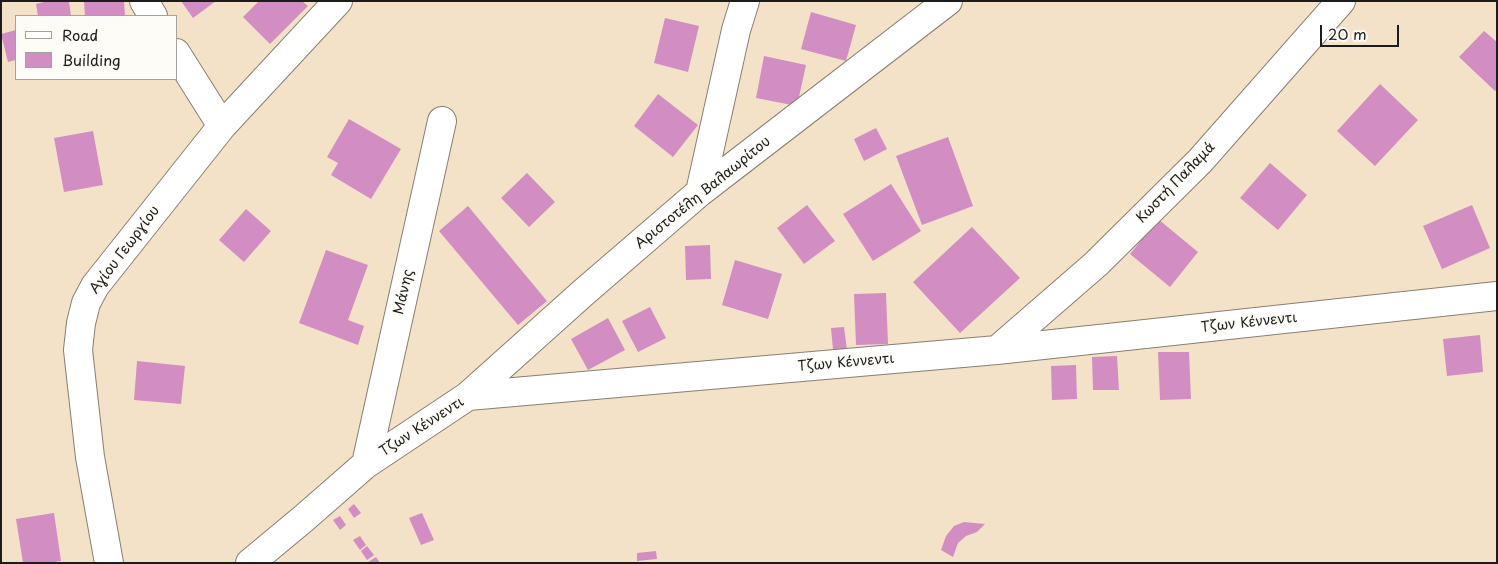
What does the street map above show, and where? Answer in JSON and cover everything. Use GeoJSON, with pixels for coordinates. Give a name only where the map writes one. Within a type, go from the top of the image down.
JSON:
{"type":"FeatureCollection","features":[{"type":"Feature","properties":{"kind":"street"},"geometry":{"type":"LineString","coordinates":[[144,1],[152,15]]}},
{"type":"Feature","properties":{"kind":"street","name":"Αγίου Γεωργίου"},"geometry":{"type":"LineString","coordinates":[[109,563],[90,457],[78,350],[81,323],[86,303],[95,286],[222,126],[338,1]]}},
{"type":"Feature","properties":{"kind":"street"},"geometry":{"type":"LineString","coordinates":[[700,192],[736,30],[745,1]]}},
{"type":"Feature","properties":{"kind":"street","name":"Αριστοτέλη Βαλαωρίτου"},"geometry":{"type":"LineString","coordinates":[[468,396],[584,292],[700,192],[948,1]]}},
{"type":"Feature","properties":{"kind":"street","name":"Κωστή Παλαμά"},"geometry":{"type":"LineString","coordinates":[[997,350],[1096,264],[1200,161],[1341,1]]}},
{"type":"Feature","properties":{"kind":"street"},"geometry":{"type":"LineString","coordinates":[[178,56],[222,126]]}},
{"type":"Feature","properties":{"kind":"street","name":"Μάνης"},"geometry":{"type":"LineString","coordinates":[[366,464],[442,121]]}},
{"type":"Feature","properties":{"kind":"street","name":"Τζων Κέννεντι"},"geometry":{"type":"LineString","coordinates":[[250,563],[366,464],[468,396],[997,350],[1497,296]]}},
{"type":"Feature","properties":{"kind":"building"},"geometry":{"type":"Polygon","coordinates":[[[48,1],[69,1],[71,15],[38,15],[36,4],[48,1]]]}},
{"type":"Feature","properties":{"kind":"building"},"geometry":{"type":"Polygon","coordinates":[[[84,1],[124,1],[125,15],[85,15],[84,1]]]}},
{"type":"Feature","properties":{"kind":"building"},"geometry":{"type":"Polygon","coordinates":[[[181,1],[216,1],[193,18],[181,1]]]}},
{"type":"Feature","properties":{"kind":"building"},"geometry":{"type":"Polygon","coordinates":[[[259,1],[302,1],[308,6],[270,44],[243,17],[259,1]]]}},
{"type":"Feature","properties":{"kind":"building"},"geometry":{"type":"Polygon","coordinates":[[[811,12],[856,25],[846,61],[801,49],[811,12]]]}},
{"type":"Feature","properties":{"kind":"building"},"geometry":{"type":"Polygon","coordinates":[[[665,18],[699,26],[688,72],[654,63],[665,18]]]}},
{"type":"Feature","properties":{"kind":"building"},"geometry":{"type":"Polygon","coordinates":[[[15,30],[15,60],[8,62],[1,34],[15,30]]]}},
{"type":"Feature","properties":{"kind":"building"},"geometry":{"type":"Polygon","coordinates":[[[1484,31],[1497,42],[1497,89],[1495,91],[1459,57],[1484,31]]]}},
{"type":"Feature","properties":{"kind":"building"},"geometry":{"type":"Polygon","coordinates":[[[764,56],[806,65],[797,106],[756,98],[764,56]]]}},
{"type":"Feature","properties":{"kind":"building"},"geometry":{"type":"Polygon","coordinates":[[[1380,84],[1418,120],[1375,166],[1337,131],[1380,84]]]}},
{"type":"Feature","properties":{"kind":"building"},"geometry":{"type":"Polygon","coordinates":[[[658,94],[698,125],[673,157],[634,126],[658,94]]]}},
{"type":"Feature","properties":{"kind":"building"},"geometry":{"type":"Polygon","coordinates":[[[349,119],[401,149],[371,199],[331,175],[338,163],[327,157],[349,119]]]}},
{"type":"Feature","properties":{"kind":"building"},"geometry":{"type":"Polygon","coordinates":[[[876,128],[887,149],[864,161],[854,139],[876,128]]]}},
{"type":"Feature","properties":{"kind":"building"},"geometry":{"type":"Polygon","coordinates":[[[93,131],[103,185],[64,192],[54,138],[93,131]]]}},
{"type":"Feature","properties":{"kind":"building"},"geometry":{"type":"Polygon","coordinates":[[[948,137],[973,206],[922,225],[896,156],[948,137]]]}},
{"type":"Feature","properties":{"kind":"building"},"geometry":{"type":"Polygon","coordinates":[[[1270,163],[1307,195],[1278,230],[1240,198],[1270,163]]]}},
{"type":"Feature","properties":{"kind":"building"},"geometry":{"type":"Polygon","coordinates":[[[527,173],[555,202],[529,227],[501,198],[527,173]]]}},
{"type":"Feature","properties":{"kind":"building"},"geometry":{"type":"Polygon","coordinates":[[[891,184],[921,231],[873,261],[843,214],[891,184]]]}},
{"type":"Feature","properties":{"kind":"building"},"geometry":{"type":"Polygon","coordinates":[[[807,205],[835,241],[804,264],[777,228],[807,205]]]}},
{"type":"Feature","properties":{"kind":"building"},"geometry":{"type":"Polygon","coordinates":[[[1472,205],[1490,248],[1442,269],[1423,226],[1472,205]]]}},
{"type":"Feature","properties":{"kind":"building"},"geometry":{"type":"Polygon","coordinates":[[[468,206],[547,301],[518,325],[439,231],[468,206]]]}},
{"type":"Feature","properties":{"kind":"building"},"geometry":{"type":"Polygon","coordinates":[[[246,209],[271,231],[244,262],[219,240],[246,209]]]}},
{"type":"Feature","properties":{"kind":"building"},"geometry":{"type":"Polygon","coordinates":[[[1158,219],[1198,252],[1170,287],[1130,254],[1158,219]]]}},
{"type":"Feature","properties":{"kind":"building"},"geometry":{"type":"Polygon","coordinates":[[[972,227],[1020,278],[960,333],[913,282],[972,227]]]}},
{"type":"Feature","properties":{"kind":"building"},"geometry":{"type":"Polygon","coordinates":[[[710,245],[711,279],[686,280],[685,246],[710,245]]]}},
{"type":"Feature","properties":{"kind":"building"},"geometry":{"type":"Polygon","coordinates":[[[326,250],[368,265],[348,320],[364,326],[358,345],[299,323],[326,250]]]}},
{"type":"Feature","properties":{"kind":"building"},"geometry":{"type":"Polygon","coordinates":[[[735,260],[782,274],[768,319],[722,305],[735,260]]]}},
{"type":"Feature","properties":{"kind":"building"},"geometry":{"type":"Polygon","coordinates":[[[886,293],[888,344],[856,345],[854,294],[886,293]]]}},
{"type":"Feature","properties":{"kind":"building"},"geometry":{"type":"Polygon","coordinates":[[[650,307],[666,338],[638,352],[622,321],[650,307]]]}},
{"type":"Feature","properties":{"kind":"building"},"geometry":{"type":"Polygon","coordinates":[[[608,318],[625,350],[588,370],[571,339],[608,318]]]}},
{"type":"Feature","properties":{"kind":"building"},"geometry":{"type":"Polygon","coordinates":[[[844,327],[848,358],[834,360],[831,328],[844,327]]]}},
{"type":"Feature","properties":{"kind":"building"},"geometry":{"type":"Polygon","coordinates":[[[1480,335],[1483,372],[1447,376],[1443,339],[1480,335]]]}},
{"type":"Feature","properties":{"kind":"building"},"geometry":{"type":"Polygon","coordinates":[[[1158,352],[1189,352],[1191,399],[1160,400],[1158,352]]]}},
{"type":"Feature","properties":{"kind":"building"},"geometry":{"type":"Polygon","coordinates":[[[1117,356],[1119,390],[1093,390],[1092,357],[1117,356]]]}},
{"type":"Feature","properties":{"kind":"building"},"geometry":{"type":"Polygon","coordinates":[[[137,361],[185,366],[181,404],[134,400],[137,361]]]}},
{"type":"Feature","properties":{"kind":"building"},"geometry":{"type":"Polygon","coordinates":[[[1076,365],[1077,399],[1052,400],[1051,366],[1076,365]]]}},
{"type":"Feature","properties":{"kind":"building"},"geometry":{"type":"Polygon","coordinates":[[[354,504],[361,513],[354,518],[348,509],[354,504]]]}},
{"type":"Feature","properties":{"kind":"building"},"geometry":{"type":"Polygon","coordinates":[[[54,513],[61,561],[23,563],[16,519],[54,513]]]}},
{"type":"Feature","properties":{"kind":"building"},"geometry":{"type":"Polygon","coordinates":[[[422,513],[434,540],[421,545],[409,518],[422,513]]]}},
{"type":"Feature","properties":{"kind":"building"},"geometry":{"type":"Polygon","coordinates":[[[340,516],[346,525],[340,530],[333,520],[340,516]]]}},
{"type":"Feature","properties":{"kind":"building"},"geometry":{"type":"Polygon","coordinates":[[[964,522],[985,524],[977,532],[966,536],[958,543],[953,557],[941,550],[946,536],[954,526],[964,522]]]}},
{"type":"Feature","properties":{"kind":"building"},"geometry":{"type":"Polygon","coordinates":[[[360,536],[366,545],[360,550],[353,540],[360,536]]]}},
{"type":"Feature","properties":{"kind":"building"},"geometry":{"type":"Polygon","coordinates":[[[367,546],[374,555],[367,560],[361,551],[367,546]]]}},
{"type":"Feature","properties":{"kind":"building"},"geometry":{"type":"Polygon","coordinates":[[[656,551],[657,559],[637,561],[637,553],[656,551]]]}},
{"type":"Feature","properties":{"kind":"building"},"geometry":{"type":"Polygon","coordinates":[[[376,557],[380,563],[367,563],[376,557]]]}}]}
